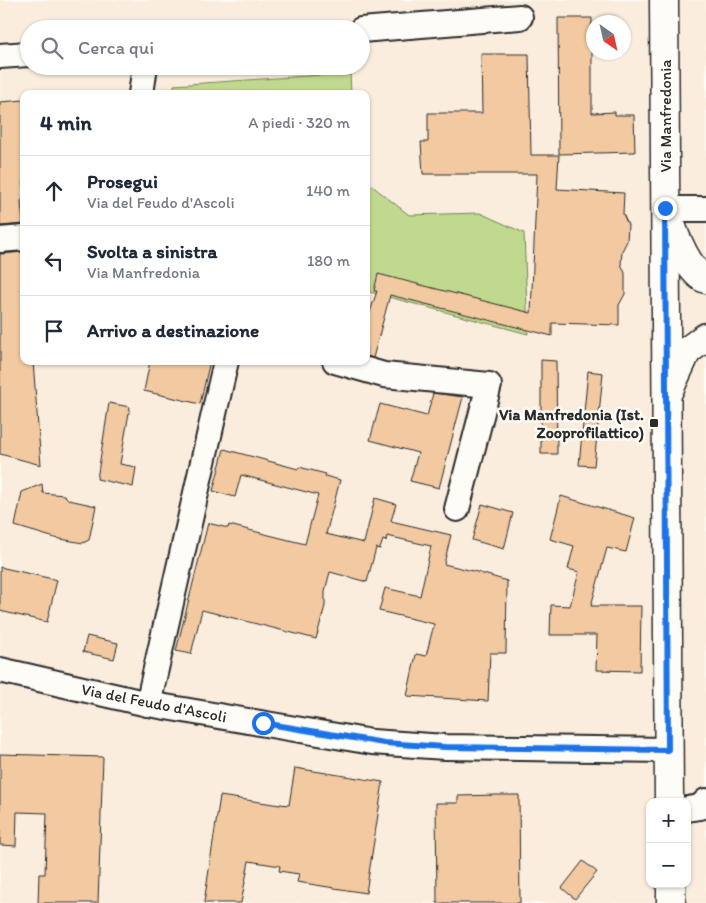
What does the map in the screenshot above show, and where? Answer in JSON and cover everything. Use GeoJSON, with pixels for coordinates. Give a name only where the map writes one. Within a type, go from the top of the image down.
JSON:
{"type":"FeatureCollection","features":[{"type":"Feature","properties":{"kind":"main road","name":"Via Manfredonia"},"geometry":{"type":"LineString","coordinates":[[664,0],[669,798]]}},
{"type":"Feature","properties":{"kind":"main road"},"geometry":{"type":"LineString","coordinates":[[665,208],[677,244],[700,277],[706,279]]}},
{"type":"Feature","properties":{"kind":"main road"},"geometry":{"type":"LineString","coordinates":[[665,399],[687,350],[706,337]]}},
{"type":"Feature","properties":{"kind":"main road"},"geometry":{"type":"LineString","coordinates":[[670,888],[671,903]]}},
{"type":"Feature","properties":{"kind":"street"},"geometry":{"type":"LineString","coordinates":[[370,29],[520,17]]}},
{"type":"Feature","properties":{"kind":"street"},"geometry":{"type":"LineString","coordinates":[[0,56],[20,55]]}},
{"type":"Feature","properties":{"kind":"street"},"geometry":{"type":"LineString","coordinates":[[142,90],[144,75]]}},
{"type":"Feature","properties":{"kind":"street"},"geometry":{"type":"LineString","coordinates":[[665,208],[706,209]]}},
{"type":"Feature","properties":{"kind":"street"},"geometry":{"type":"LineString","coordinates":[[0,240],[20,238]]}},
{"type":"Feature","properties":{"kind":"street"},"geometry":{"type":"LineString","coordinates":[[148,704],[225,365]]}},
{"type":"Feature","properties":{"kind":"street"},"geometry":{"type":"LineString","coordinates":[[349,365],[384,375],[490,385],[457,509]]}},
{"type":"Feature","properties":{"kind":"street","name":"Via del Feudo d'Ascoli"},"geometry":{"type":"LineString","coordinates":[[0,670],[148,704],[372,742],[445,747],[668,750]]}},
{"type":"Feature","properties":{"kind":"street"},"geometry":{"type":"LineString","coordinates":[[691,809],[700,807],[706,801]]}},
{"type":"Feature","properties":{"kind":"shaded area"},"geometry":{"type":"Polygon","coordinates":[[[0,0],[706,0],[706,903],[0,903],[0,0]]]}},
{"type":"Feature","properties":{"kind":"green space"},"geometry":{"type":"Polygon","coordinates":[[[321,75],[350,75],[351,90],[173,90],[174,85],[321,75]]]}},
{"type":"Feature","properties":{"kind":"green space"},"geometry":{"type":"Polygon","coordinates":[[[370,184],[409,215],[480,213],[524,233],[528,334],[370,292],[370,184]]]}},
{"type":"Feature","properties":{"kind":"building"},"geometry":{"type":"Polygon","coordinates":[[[558,18],[586,18],[586,60],[592,60],[592,113],[615,112],[615,115],[634,115],[635,152],[559,154],[558,18]]]}},
{"type":"Feature","properties":{"kind":"building"},"geometry":{"type":"Polygon","coordinates":[[[481,54],[529,54],[531,155],[559,155],[557,189],[624,193],[623,214],[628,225],[627,241],[622,251],[621,264],[625,273],[625,294],[619,305],[619,325],[552,323],[552,336],[390,295],[373,358],[370,357],[370,312],[377,291],[374,291],[378,274],[531,313],[537,174],[423,174],[421,142],[428,142],[428,113],[482,113],[481,54]]]}},
{"type":"Feature","properties":{"kind":"building"},"geometry":{"type":"Polygon","coordinates":[[[20,100],[20,224],[0,226],[0,102],[20,100]]]}},
{"type":"Feature","properties":{"kind":"building"},"geometry":{"type":"Polygon","coordinates":[[[20,252],[20,365],[33,365],[41,465],[0,454],[0,254],[20,252]]]}},
{"type":"Feature","properties":{"kind":"building"},"geometry":{"type":"Polygon","coordinates":[[[541,360],[556,361],[557,454],[541,454],[541,360]]]}},
{"type":"Feature","properties":{"kind":"building"},"geometry":{"type":"Polygon","coordinates":[[[149,365],[209,365],[200,404],[144,391],[149,365]]]}},
{"type":"Feature","properties":{"kind":"building"},"geometry":{"type":"Polygon","coordinates":[[[588,371],[603,373],[594,466],[579,465],[588,371]]]}},
{"type":"Feature","properties":{"kind":"building"},"geometry":{"type":"Polygon","coordinates":[[[433,393],[463,397],[439,488],[410,481],[418,453],[370,440],[380,404],[427,416],[433,393]]]}},
{"type":"Feature","properties":{"kind":"building"},"geometry":{"type":"Polygon","coordinates":[[[109,403],[130,407],[120,464],[136,467],[133,487],[97,479],[109,403]]]}},
{"type":"Feature","properties":{"kind":"building"},"geometry":{"type":"Polygon","coordinates":[[[224,449],[298,469],[299,467],[326,474],[325,476],[340,480],[326,534],[364,543],[375,498],[396,504],[391,521],[451,535],[444,564],[507,581],[506,653],[490,653],[488,701],[407,696],[416,654],[426,656],[434,624],[379,611],[385,588],[420,596],[431,546],[387,536],[386,541],[383,540],[380,549],[376,548],[367,582],[330,572],[325,591],[325,606],[316,639],[202,610],[191,654],[176,651],[208,523],[228,528],[229,525],[305,544],[318,495],[241,475],[235,497],[213,491],[224,449]]]}},
{"type":"Feature","properties":{"kind":"building"},"geometry":{"type":"Polygon","coordinates":[[[42,484],[43,493],[64,495],[69,500],[96,506],[89,540],[83,543],[55,538],[15,526],[22,492],[42,484]]]}},
{"type":"Feature","properties":{"kind":"building"},"geometry":{"type":"Polygon","coordinates":[[[561,496],[635,518],[626,552],[607,548],[591,606],[641,606],[640,671],[596,670],[597,635],[550,635],[551,605],[570,606],[579,572],[568,569],[574,546],[550,539],[561,496]]]}},
{"type":"Feature","properties":{"kind":"building"},"geometry":{"type":"Polygon","coordinates":[[[482,504],[513,513],[504,549],[472,540],[482,504]]]}},
{"type":"Feature","properties":{"kind":"building"},"geometry":{"type":"Polygon","coordinates":[[[0,567],[57,580],[47,622],[0,611],[0,567]]]}},
{"type":"Feature","properties":{"kind":"building"},"geometry":{"type":"Polygon","coordinates":[[[87,636],[118,643],[114,659],[83,652],[87,636]]]}},
{"type":"Feature","properties":{"kind":"building"},"geometry":{"type":"Polygon","coordinates":[[[0,754],[103,757],[98,903],[38,903],[39,874],[45,874],[47,813],[17,812],[16,846],[0,845],[0,754]]]}},
{"type":"Feature","properties":{"kind":"building"},"geometry":{"type":"Polygon","coordinates":[[[295,768],[383,782],[366,893],[297,882],[299,874],[279,871],[280,866],[249,861],[241,903],[204,903],[220,796],[289,805],[295,768]]]}},
{"type":"Feature","properties":{"kind":"building"},"geometry":{"type":"Polygon","coordinates":[[[519,795],[520,903],[437,903],[436,803],[458,803],[458,796],[519,795]]]}},
{"type":"Feature","properties":{"kind":"building"},"geometry":{"type":"Polygon","coordinates":[[[583,861],[597,872],[575,899],[562,888],[583,861]]]}},
{"type":"Feature","properties":{"kind":"place","name":"Via Manfredonia (Ist. Zooprofilattico)"},"geometry":{"type":"Point","coordinates":[654,423]}},
{"type":"Feature","properties":{"kind":"route"},"geometry":{"type":"LineString","coordinates":[[263,723],[384,743],[445,747],[668,750],[665,208]]}}]}
